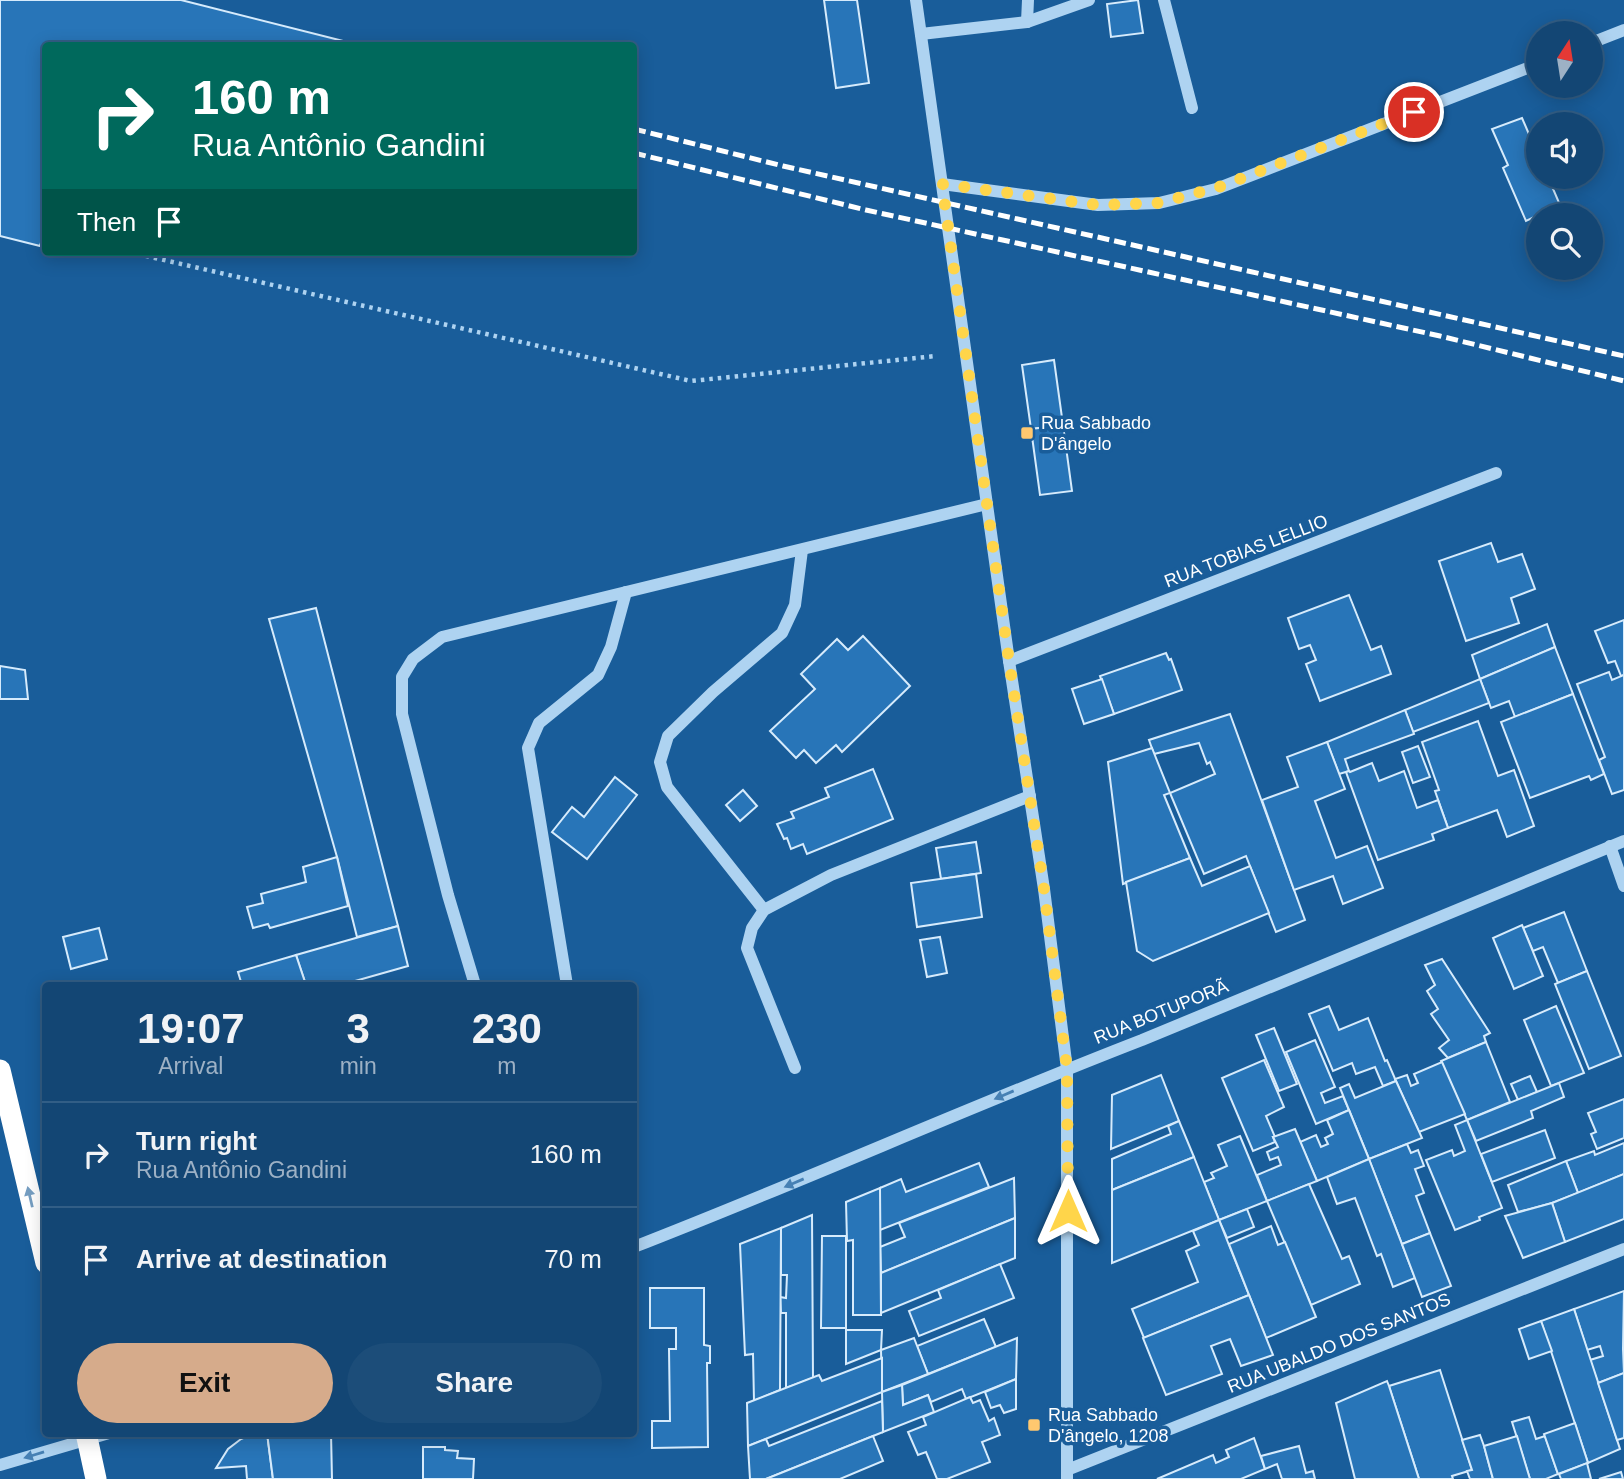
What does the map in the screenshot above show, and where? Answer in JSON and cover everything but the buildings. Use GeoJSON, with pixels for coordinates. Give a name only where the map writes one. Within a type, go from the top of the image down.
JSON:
{"type":"FeatureCollection","features":[{"type":"Feature","properties":{"kind":"highway"},"geometry":{"type":"LineString","coordinates":[[0,1070],[42,1246]]}},
{"type":"Feature","properties":{"kind":"highway"},"geometry":{"type":"LineString","coordinates":[[86,1437],[96,1479]]}},
{"type":"Feature","properties":{"kind":"street"},"geometry":{"type":"LineString","coordinates":[[916,0],[1009,661],[1044,889],[1067,1069],[1067,1474]]}},
{"type":"Feature","properties":{"kind":"street"},"geometry":{"type":"LineString","coordinates":[[1027,22],[1028,0]]}},
{"type":"Feature","properties":{"kind":"street"},"geometry":{"type":"LineString","coordinates":[[921,34],[1027,22],[1089,0]]}},
{"type":"Feature","properties":{"kind":"street"},"geometry":{"type":"LineString","coordinates":[[1164,0],[1192,108]]}},
{"type":"Feature","properties":{"kind":"street"},"geometry":{"type":"LineString","coordinates":[[1603,38],[1624,30]]}},
{"type":"Feature","properties":{"kind":"street"},"geometry":{"type":"LineString","coordinates":[[942,184],[1098,205],[1158,203],[1216,188],[1526,69]]}},
{"type":"Feature","properties":{"kind":"street","name":"RUA TOBIAS LELLIO"},"geometry":{"type":"LineString","coordinates":[[1009,661],[1496,473]]}},
{"type":"Feature","properties":{"kind":"street"},"geometry":{"type":"LineString","coordinates":[[473,982],[402,714],[402,677],[412,659],[442,637],[987,504]]}},
{"type":"Feature","properties":{"kind":"street"},"geometry":{"type":"LineString","coordinates":[[764,910],[667,787],[660,762],[668,736],[713,692],[782,633],[795,605],[802,550]]}},
{"type":"Feature","properties":{"kind":"street"},"geometry":{"type":"LineString","coordinates":[[567,982],[528,748],[539,723],[598,675],[611,648],[626,592]]}},
{"type":"Feature","properties":{"kind":"street"},"geometry":{"type":"LineString","coordinates":[[795,1068],[747,948],[752,928],[764,910],[831,875],[1030,796]]}},
{"type":"Feature","properties":{"kind":"street","name":"RUA BOTUPORÃ"},"geometry":{"type":"LineString","coordinates":[[637,1246],[1624,841]]}},
{"type":"Feature","properties":{"kind":"street"},"geometry":{"type":"LineString","coordinates":[[1610,846],[1624,886]]}},
{"type":"Feature","properties":{"kind":"street","name":"RUA UBALDO DOS SANTOS"},"geometry":{"type":"LineString","coordinates":[[1067,1474],[1624,1250]]}},
{"type":"Feature","properties":{"kind":"street"},"geometry":{"type":"LineString","coordinates":[[3,1464],[83,1437]]}},
{"type":"Feature","properties":{"kind":"path"},"geometry":{"type":"LineString","coordinates":[[147,256],[691,381],[965,353]]}},
{"type":"Feature","properties":{"kind":"railway"},"geometry":{"type":"LineString","coordinates":[[637,130],[783,166],[1624,356]]}},
{"type":"Feature","properties":{"kind":"railway"},"geometry":{"type":"LineString","coordinates":[[637,154],[866,210],[1440,336],[1624,381]]}},
{"type":"Feature","properties":{"kind":"place","name":"Rua Sabbado D'ângelo"},"geometry":{"type":"Point","coordinates":[1027,433]}},
{"type":"Feature","properties":{"kind":"place","name":"Rua Sabbado D'ângelo, 1208"},"geometry":{"type":"Point","coordinates":[1034,1425]}},
{"type":"Feature","properties":{"kind":"route"},"geometry":{"type":"LineString","coordinates":[[1068,1211],[1067,1069],[1044,889],[942,184],[1098,205],[1158,203],[1216,188],[1414,112]]}}]}
